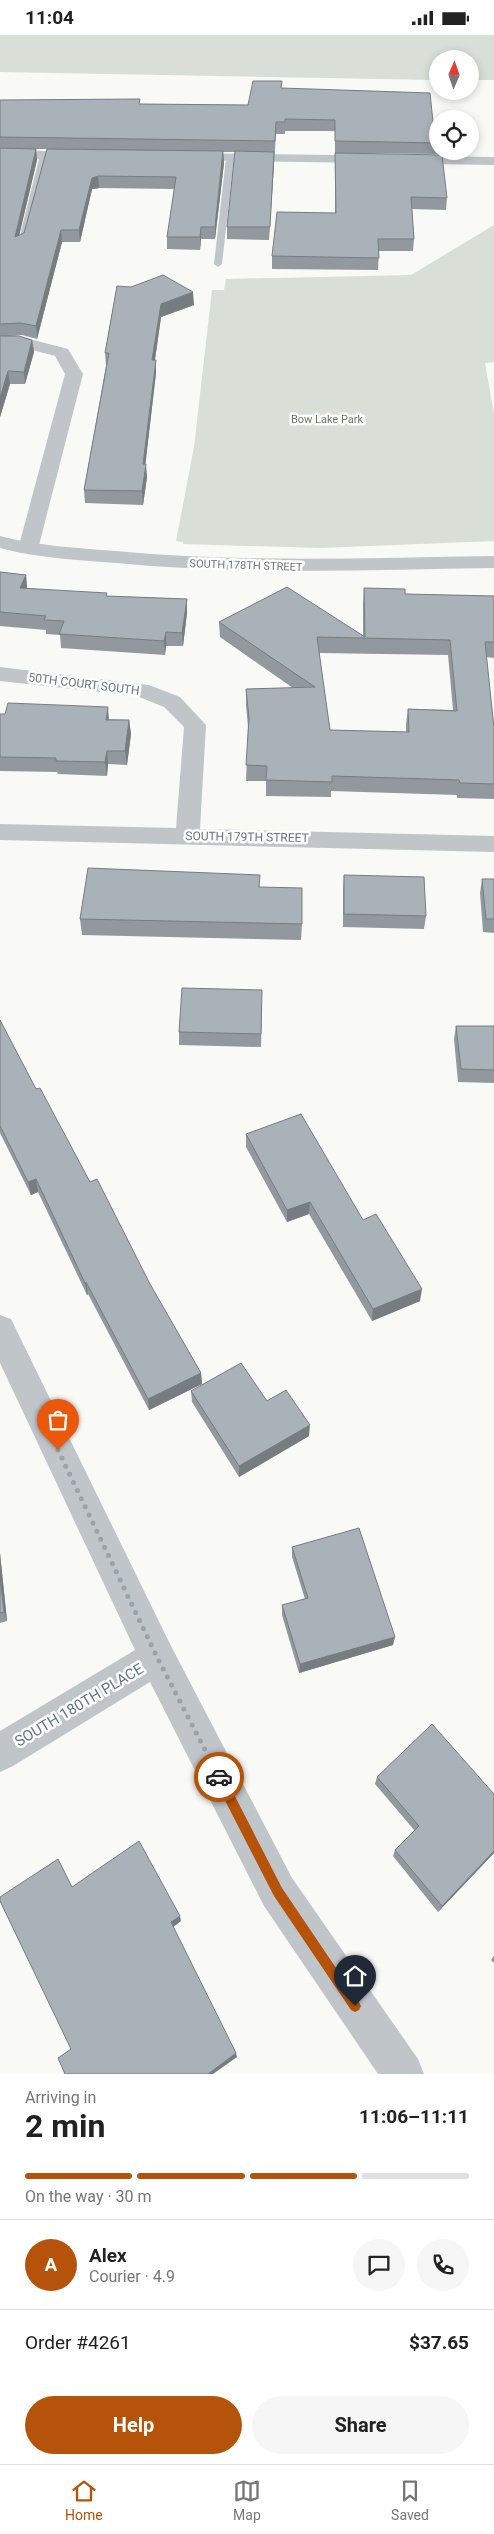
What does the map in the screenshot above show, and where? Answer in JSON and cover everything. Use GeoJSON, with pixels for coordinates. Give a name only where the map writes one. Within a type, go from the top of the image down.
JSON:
{"type":"FeatureCollection","features":[{"type":"Feature","properties":{"kind":"street"},"geometry":{"type":"LineString","coordinates":[[0,154],[93,156]]}},
{"type":"Feature","properties":{"kind":"street"},"geometry":{"type":"LineString","coordinates":[[172,157],[494,161]]}},
{"type":"Feature","properties":{"kind":"street"},"geometry":{"type":"LineString","coordinates":[[0,341],[22,342],[62,353],[74,374],[28,549]]}},
{"type":"Feature","properties":{"kind":"street","name":"SOUTH 178TH STREET"},"geometry":{"type":"LineString","coordinates":[[0,542],[28,549],[189,564],[246,566],[494,562]]}},
{"type":"Feature","properties":{"kind":"street","name":"50TH COURT SOUTH"},"geometry":{"type":"LineString","coordinates":[[0,674],[141,690],[172,702],[195,725],[187,836]]}},
{"type":"Feature","properties":{"kind":"street","name":"SOUTH 179TH STREET"},"geometry":{"type":"LineString","coordinates":[[0,832],[494,844]]}},
{"type":"Feature","properties":{"kind":"street"},"geometry":{"type":"LineString","coordinates":[[0,1329],[157,1657],[278,1892],[400,2073]]}},
{"type":"Feature","properties":{"kind":"street","name":"SOUTH 180TH PLACE"},"geometry":{"type":"LineString","coordinates":[[0,1753],[157,1657]]}},
{"type":"Feature","properties":{"kind":"lane"},"geometry":{"type":"LineString","coordinates":[[20,245],[44,155]]}},
{"type":"Feature","properties":{"kind":"lane"},"geometry":{"type":"LineString","coordinates":[[218,264],[230,158]]}},
{"type":"Feature","properties":{"kind":"green space"},"geometry":{"type":"Polygon","coordinates":[[[0,35],[494,35],[494,80],[479,80],[479,50],[429,50],[429,80],[0,72],[0,35]]]}},
{"type":"Feature","properties":{"kind":"green space","name":"Bow Lake Park"},"geometry":{"type":"Polygon","coordinates":[[[494,225],[494,362],[485,363],[494,414],[494,541],[320,548],[183,544],[183,542],[176,541],[194,447],[212,290],[224,290],[226,279],[411,275],[494,225]]]}},
{"type":"Feature","properties":{"kind":"building"},"geometry":{"type":"Polygon","coordinates":[[[253,81],[282,81],[281,88],[429,93],[432,110],[429,110],[429,143],[335,141],[335,120],[285,119],[285,122],[276,122],[275,141],[0,137],[0,100],[140,99],[139,104],[248,105],[253,81]]]}},
{"type":"Feature","properties":{"kind":"building"},"geometry":{"type":"Polygon","coordinates":[[[0,148],[36,149],[15,237],[24,233],[47,149],[223,151],[215,227],[201,227],[200,237],[167,237],[176,177],[98,176],[92,178],[79,230],[61,230],[36,326],[21,323],[0,324],[0,148]]]}},
{"type":"Feature","properties":{"kind":"building"},"geometry":{"type":"Polygon","coordinates":[[[235,151],[274,152],[270,227],[227,227],[235,151]]]}},
{"type":"Feature","properties":{"kind":"building"},"geometry":{"type":"Polygon","coordinates":[[[335,153],[429,155],[429,160],[443,160],[447,198],[411,197],[414,239],[378,239],[379,258],[272,256],[277,212],[336,213],[335,153]]]}},
{"type":"Feature","properties":{"kind":"building"},"geometry":{"type":"Polygon","coordinates":[[[163,275],[193,292],[161,304],[152,360],[156,360],[143,464],[146,464],[142,491],[84,490],[109,353],[105,353],[117,286],[131,287],[163,275]]]}},
{"type":"Feature","properties":{"kind":"building"},"geometry":{"type":"Polygon","coordinates":[[[0,336],[19,336],[32,340],[24,372],[8,371],[0,398],[0,336]]]}},
{"type":"Feature","properties":{"kind":"building"},"geometry":{"type":"Polygon","coordinates":[[[0,572],[26,575],[20,588],[107,593],[106,596],[187,599],[182,633],[166,632],[164,641],[59,634],[64,621],[44,620],[46,616],[0,612],[0,572]]]}},
{"type":"Feature","properties":{"kind":"building"},"geometry":{"type":"Polygon","coordinates":[[[287,587],[365,637],[364,588],[405,589],[405,594],[494,596],[494,642],[485,642],[494,728],[494,784],[460,783],[459,780],[332,776],[332,782],[266,780],[267,766],[246,765],[249,718],[246,689],[315,687],[219,622],[287,587]],[[317,637],[330,730],[409,732],[408,709],[457,711],[450,640],[317,637]]]}},
{"type":"Feature","properties":{"kind":"building"},"geometry":{"type":"Polygon","coordinates":[[[8,703],[108,707],[106,720],[129,720],[125,751],[107,751],[105,762],[56,761],[56,758],[0,757],[0,714],[5,714],[8,703]]]}},
{"type":"Feature","properties":{"kind":"building"},"geometry":{"type":"Polygon","coordinates":[[[88,868],[260,875],[259,887],[302,888],[302,924],[80,919],[88,868]]]}},
{"type":"Feature","properties":{"kind":"building"},"geometry":{"type":"Polygon","coordinates":[[[344,875],[424,877],[426,916],[344,914],[344,875]]]}},
{"type":"Feature","properties":{"kind":"building"},"geometry":{"type":"Polygon","coordinates":[[[482,879],[494,879],[494,919],[486,919],[482,879]]]}},
{"type":"Feature","properties":{"kind":"building"},"geometry":{"type":"Polygon","coordinates":[[[182,988],[262,990],[261,1034],[179,1032],[182,988]]]}},
{"type":"Feature","properties":{"kind":"building"},"geometry":{"type":"Polygon","coordinates":[[[0,1020],[36,1089],[40,1088],[90,1182],[97,1179],[150,1284],[201,1373],[148,1399],[85,1283],[36,1179],[28,1182],[0,1126],[0,1020]]]}},
{"type":"Feature","properties":{"kind":"building"},"geometry":{"type":"Polygon","coordinates":[[[456,1026],[494,1026],[494,1070],[461,1069],[456,1026]]]}},
{"type":"Feature","properties":{"kind":"building"},"geometry":{"type":"Polygon","coordinates":[[[301,1114],[363,1220],[376,1214],[422,1289],[373,1309],[310,1202],[287,1210],[246,1134],[301,1114]]]}},
{"type":"Feature","properties":{"kind":"building"},"geometry":{"type":"Polygon","coordinates":[[[241,1363],[267,1401],[286,1390],[310,1425],[239,1466],[191,1391],[241,1363]]]}},
{"type":"Feature","properties":{"kind":"building"},"geometry":{"type":"Polygon","coordinates":[[[359,1528],[395,1637],[300,1664],[282,1605],[308,1598],[292,1547],[359,1528]]]}},
{"type":"Feature","properties":{"kind":"building"},"geometry":{"type":"Polygon","coordinates":[[[0,1577],[4,1612],[0,1613],[0,1577]]]}},
{"type":"Feature","properties":{"kind":"building"},"geometry":{"type":"Polygon","coordinates":[[[432,1724],[494,1794],[494,1851],[442,1906],[395,1850],[419,1826],[377,1777],[432,1724]]]}},
{"type":"Feature","properties":{"kind":"building"},"geometry":{"type":"Polygon","coordinates":[[[139,1841],[180,1916],[171,1922],[236,2053],[208,2074],[65,2074],[58,2058],[71,2049],[0,1901],[0,1897],[58,1859],[72,1887],[139,1841]]]}},
{"type":"Feature","properties":{"kind":"way so far"},"geometry":{"type":"LineString","coordinates":[[58,1450],[157,1657],[219,1777]]}},
{"type":"Feature","properties":{"kind":"route"},"geometry":{"type":"LineString","coordinates":[[219,1777],[278,1892],[355,2006]]}}]}
